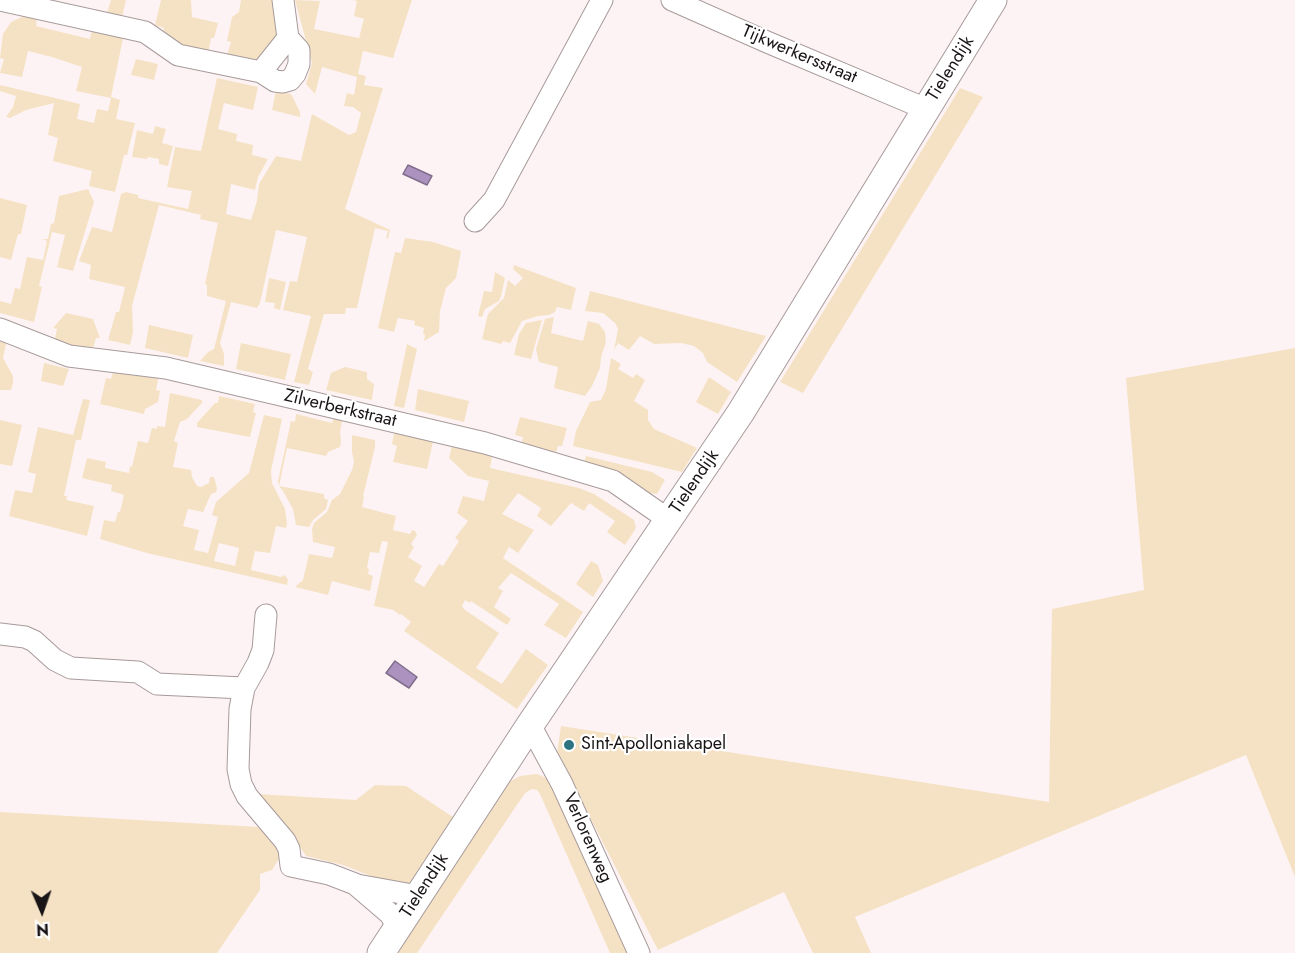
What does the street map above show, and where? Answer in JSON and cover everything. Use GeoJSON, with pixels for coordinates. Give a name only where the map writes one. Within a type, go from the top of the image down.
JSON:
{"type":"FeatureCollection","features":[{"type":"Feature","properties":{"kind":"street"},"geometry":{"type":"LineString","coordinates":[[0,1],[145,32],[178,55],[261,72],[288,38],[283,0]]}},
{"type":"Feature","properties":{"kind":"street"},"geometry":{"type":"LineString","coordinates":[[475,222],[494,200],[602,0]]}},
{"type":"Feature","properties":{"kind":"street","name":"Tijkwerkersstraat"},"geometry":{"type":"LineString","coordinates":[[672,0],[926,109]]}},
{"type":"Feature","properties":{"kind":"street","name":"Tielendijk"},"geometry":{"type":"LineString","coordinates":[[381,953],[530,725],[747,403],[993,0]]}},
{"type":"Feature","properties":{"kind":"street","name":"Zilverberkstraat"},"geometry":{"type":"LineString","coordinates":[[0,329],[69,356],[165,368],[485,443],[613,481],[669,520]]}},
{"type":"Feature","properties":{"kind":"street"},"geometry":{"type":"LineString","coordinates":[[266,615],[263,650],[244,688],[240,709],[238,769],[241,784],[247,796],[285,841],[291,857],[291,866],[329,874],[355,884],[418,896]]}},
{"type":"Feature","properties":{"kind":"street"},"geometry":{"type":"LineString","coordinates":[[0,634],[25,637],[34,641],[55,660],[71,668],[138,672],[157,684],[244,688]]}},
{"type":"Feature","properties":{"kind":"street","name":"Verlorenweg"},"geometry":{"type":"LineString","coordinates":[[530,725],[562,783],[639,953]]}},
{"type":"Feature","properties":{"kind":"street"},"geometry":{"type":"LineString","coordinates":[[355,884],[390,915],[398,927]]}},
{"type":"Feature","properties":{"kind":"shaded area"},"geometry":{"type":"Polygon","coordinates":[[[111,0],[126,0],[122,17],[107,13],[111,0]]]}},
{"type":"Feature","properties":{"kind":"shaded area"},"geometry":{"type":"Polygon","coordinates":[[[161,0],[191,0],[192,17],[218,23],[214,38],[211,38],[208,53],[189,50],[163,35],[164,28],[155,25],[161,0]]]}},
{"type":"Feature","properties":{"kind":"shaded area"},"geometry":{"type":"Polygon","coordinates":[[[241,0],[272,0],[280,25],[279,33],[257,61],[226,59],[231,42],[227,41],[232,17],[239,12],[241,0]]]}},
{"type":"Feature","properties":{"kind":"shaded area"},"geometry":{"type":"Polygon","coordinates":[[[295,0],[320,1],[314,29],[359,38],[364,19],[354,16],[357,1],[353,0],[412,0],[393,58],[363,51],[358,74],[366,76],[364,85],[383,88],[345,209],[390,230],[388,239],[386,238],[388,231],[375,228],[357,308],[346,308],[345,314],[324,314],[308,369],[313,372],[309,385],[294,382],[311,316],[283,310],[290,281],[297,282],[307,237],[276,230],[257,308],[231,302],[220,343],[224,354],[224,366],[200,361],[214,349],[226,301],[207,296],[207,285],[205,284],[218,223],[200,219],[201,215],[159,205],[132,306],[133,332],[130,345],[108,340],[116,312],[119,312],[125,287],[89,279],[91,265],[79,261],[92,227],[112,232],[121,194],[126,192],[138,195],[138,198],[188,209],[192,191],[167,187],[175,147],[201,151],[217,78],[258,87],[253,110],[224,103],[218,129],[237,134],[236,141],[253,145],[252,155],[268,159],[258,177],[255,190],[231,184],[226,214],[251,220],[259,184],[276,156],[301,161],[312,114],[349,135],[356,132],[361,113],[353,107],[344,106],[347,93],[354,95],[357,77],[322,67],[315,94],[306,84],[312,63],[295,0]]]}},
{"type":"Feature","properties":{"kind":"shaded area"},"geometry":{"type":"Polygon","coordinates":[[[24,16],[37,17],[36,26],[90,39],[92,30],[123,38],[111,97],[120,100],[116,119],[135,123],[115,192],[89,186],[92,171],[53,161],[58,138],[48,135],[54,103],[26,110],[10,118],[6,117],[13,107],[16,96],[0,91],[0,85],[80,104],[77,119],[94,123],[97,109],[108,111],[111,98],[76,91],[82,67],[28,51],[22,77],[0,73],[4,59],[0,58],[3,34],[11,22],[24,16]]]}},
{"type":"Feature","properties":{"kind":"shaded area"},"geometry":{"type":"Polygon","coordinates":[[[136,59],[158,64],[154,80],[131,75],[136,59]]]}},
{"type":"Feature","properties":{"kind":"shaded area"},"geometry":{"type":"Polygon","coordinates":[[[960,88],[983,97],[803,393],[780,382],[960,88]]]}},
{"type":"Feature","properties":{"kind":"shaded area"},"geometry":{"type":"Polygon","coordinates":[[[276,91],[291,94],[300,112],[300,117],[272,110],[276,91]]]}},
{"type":"Feature","properties":{"kind":"shaded area"},"geometry":{"type":"Polygon","coordinates":[[[155,126],[166,129],[162,143],[173,146],[168,166],[159,164],[159,159],[132,157],[137,130],[153,134],[155,126]]]}},
{"type":"Feature","properties":{"kind":"shaded area"},"geometry":{"type":"Polygon","coordinates":[[[408,165],[432,176],[427,185],[403,174],[408,165]]]}},
{"type":"Feature","properties":{"kind":"shaded area"},"geometry":{"type":"Polygon","coordinates":[[[88,189],[94,202],[73,271],[57,267],[65,235],[52,232],[39,286],[42,287],[34,322],[0,313],[0,301],[11,304],[15,288],[20,289],[27,257],[43,260],[47,241],[42,239],[48,239],[51,224],[54,223],[59,196],[88,189]]]}},
{"type":"Feature","properties":{"kind":"shaded area"},"geometry":{"type":"Polygon","coordinates":[[[0,198],[27,205],[21,234],[18,234],[11,260],[0,257],[0,198]]]}},
{"type":"Feature","properties":{"kind":"shaded area"},"geometry":{"type":"Polygon","coordinates":[[[405,238],[433,242],[461,251],[456,278],[446,288],[440,311],[439,332],[424,341],[424,328],[414,325],[415,321],[398,318],[394,332],[378,328],[395,252],[401,253],[405,238]]]}},
{"type":"Feature","properties":{"kind":"shaded area"},"geometry":{"type":"Polygon","coordinates":[[[514,265],[576,288],[571,310],[557,307],[555,312],[549,315],[522,321],[510,343],[503,341],[501,344],[482,339],[488,314],[504,298],[508,280],[515,286],[523,278],[513,269],[514,265]]]}},
{"type":"Feature","properties":{"kind":"shaded area"},"geometry":{"type":"Polygon","coordinates":[[[495,272],[505,278],[501,296],[499,301],[485,309],[482,317],[478,316],[484,291],[492,292],[495,272]]]}},
{"type":"Feature","properties":{"kind":"shaded area"},"geometry":{"type":"Polygon","coordinates":[[[269,278],[286,282],[280,310],[274,308],[275,303],[265,302],[269,278]]]}},
{"type":"Feature","properties":{"kind":"shaded area"},"geometry":{"type":"Polygon","coordinates":[[[590,291],[766,336],[737,382],[707,362],[703,353],[694,346],[681,343],[654,344],[640,336],[629,350],[618,343],[614,350],[618,329],[615,323],[603,313],[585,311],[590,291]]]}},
{"type":"Feature","properties":{"kind":"shaded area"},"geometry":{"type":"Polygon","coordinates":[[[66,313],[93,319],[100,338],[96,338],[92,352],[54,343],[57,329],[53,328],[66,313]]]}},
{"type":"Feature","properties":{"kind":"shaded area"},"geometry":{"type":"Polygon","coordinates":[[[554,317],[551,333],[583,341],[588,321],[599,324],[605,332],[606,342],[600,368],[585,396],[554,388],[558,367],[539,362],[536,349],[545,319],[554,317]]]}},
{"type":"Feature","properties":{"kind":"shaded area"},"geometry":{"type":"Polygon","coordinates":[[[542,320],[531,359],[514,355],[519,334],[526,323],[542,320]]]}},
{"type":"Feature","properties":{"kind":"shaded area"},"geometry":{"type":"Polygon","coordinates":[[[149,325],[193,335],[188,358],[145,348],[149,325]]]}},
{"type":"Feature","properties":{"kind":"shaded area"},"geometry":{"type":"Polygon","coordinates":[[[0,338],[7,339],[3,358],[13,376],[11,390],[0,390],[0,338]]]}},
{"type":"Feature","properties":{"kind":"shaded area"},"geometry":{"type":"Polygon","coordinates":[[[241,343],[291,354],[285,380],[236,369],[241,343]]]}},
{"type":"Feature","properties":{"kind":"shaded area"},"geometry":{"type":"Polygon","coordinates":[[[407,344],[417,349],[404,408],[394,406],[407,344]]]}},
{"type":"Feature","properties":{"kind":"shaded area"},"geometry":{"type":"Polygon","coordinates":[[[1295,348],[1295,877],[1246,755],[855,917],[871,953],[813,953],[784,892],[658,950],[557,753],[561,726],[1049,802],[1052,609],[1144,590],[1126,378],[1295,348]]]}},
{"type":"Feature","properties":{"kind":"shaded area"},"geometry":{"type":"Polygon","coordinates":[[[611,358],[621,364],[618,369],[633,378],[636,374],[645,380],[634,401],[648,410],[648,420],[654,429],[697,448],[682,472],[573,446],[576,431],[590,402],[601,400],[606,389],[611,358]]]}},
{"type":"Feature","properties":{"kind":"shaded area"},"geometry":{"type":"Polygon","coordinates":[[[44,363],[69,369],[63,386],[41,381],[44,363]]]}},
{"type":"Feature","properties":{"kind":"shaded area"},"geometry":{"type":"Polygon","coordinates":[[[345,367],[367,372],[367,379],[374,384],[372,400],[326,390],[331,373],[345,367]]]}},
{"type":"Feature","properties":{"kind":"shaded area"},"geometry":{"type":"Polygon","coordinates":[[[114,369],[159,374],[156,390],[160,391],[158,402],[145,409],[144,414],[100,404],[106,378],[111,379],[114,369]]]}},
{"type":"Feature","properties":{"kind":"shaded area"},"geometry":{"type":"Polygon","coordinates":[[[709,377],[731,392],[718,414],[696,402],[709,377]]]}},
{"type":"Feature","properties":{"kind":"shaded area"},"geometry":{"type":"Polygon","coordinates":[[[418,389],[469,401],[464,422],[415,410],[418,389]]]}},
{"type":"Feature","properties":{"kind":"shaded area"},"geometry":{"type":"Polygon","coordinates":[[[170,393],[202,400],[202,403],[187,419],[180,422],[174,441],[178,443],[173,467],[191,470],[197,486],[201,487],[209,483],[210,477],[214,477],[216,492],[211,494],[203,512],[188,509],[183,526],[199,530],[194,550],[208,553],[218,517],[212,515],[216,502],[249,473],[264,415],[282,419],[271,471],[272,483],[285,509],[287,524],[286,528],[276,526],[270,553],[255,551],[251,570],[281,577],[285,575],[288,580],[287,585],[147,553],[100,539],[104,520],[115,522],[124,495],[111,491],[112,485],[82,478],[87,458],[106,462],[105,468],[129,473],[138,441],[148,443],[152,428],[165,427],[170,393]],[[219,543],[214,561],[235,566],[239,548],[219,543]]]}},
{"type":"Feature","properties":{"kind":"shaded area"},"geometry":{"type":"Polygon","coordinates":[[[219,396],[255,404],[253,412],[256,413],[250,437],[197,427],[197,423],[215,403],[218,403],[219,396]]]}},
{"type":"Feature","properties":{"kind":"shaded area"},"geometry":{"type":"Polygon","coordinates":[[[83,399],[90,400],[81,440],[76,440],[64,496],[67,496],[66,500],[94,506],[87,536],[9,516],[15,490],[32,493],[36,474],[28,472],[38,427],[73,435],[83,399]]]}},
{"type":"Feature","properties":{"kind":"shaded area"},"geometry":{"type":"Polygon","coordinates":[[[296,414],[332,423],[335,414],[343,416],[340,447],[328,452],[326,456],[287,448],[279,486],[278,481],[291,421],[295,422],[296,414]]]}},
{"type":"Feature","properties":{"kind":"shaded area"},"geometry":{"type":"Polygon","coordinates":[[[520,417],[567,428],[562,446],[558,446],[554,460],[520,451],[523,437],[515,435],[520,417]]]}},
{"type":"Feature","properties":{"kind":"shaded area"},"geometry":{"type":"Polygon","coordinates":[[[0,420],[22,425],[12,466],[0,464],[0,420]]]}},
{"type":"Feature","properties":{"kind":"shaded area"},"geometry":{"type":"Polygon","coordinates":[[[395,428],[434,437],[427,469],[393,462],[397,446],[392,444],[395,428]]]}},
{"type":"Feature","properties":{"kind":"shaded area"},"geometry":{"type":"Polygon","coordinates":[[[352,435],[375,440],[362,507],[396,516],[393,530],[410,534],[412,530],[415,531],[417,535],[411,544],[414,547],[408,557],[422,566],[414,581],[424,587],[439,564],[443,566],[459,541],[455,538],[468,521],[457,513],[463,496],[484,501],[489,481],[468,476],[449,458],[453,442],[475,447],[492,457],[490,468],[579,488],[594,494],[634,520],[636,528],[625,545],[607,532],[615,521],[589,503],[584,511],[571,503],[551,526],[537,516],[541,508],[518,493],[502,514],[534,530],[518,553],[509,547],[503,558],[583,612],[566,638],[544,625],[559,604],[511,573],[498,588],[503,591],[494,607],[511,619],[507,625],[471,601],[470,603],[465,600],[462,606],[465,610],[499,633],[476,668],[502,684],[526,649],[548,665],[517,709],[404,631],[411,622],[401,614],[374,606],[388,542],[382,541],[379,553],[370,552],[367,568],[369,569],[368,574],[373,576],[370,591],[332,581],[328,595],[295,587],[303,580],[309,554],[332,558],[335,547],[313,542],[312,529],[314,523],[327,512],[332,500],[340,494],[352,470],[354,462],[352,435]]]}},
{"type":"Feature","properties":{"kind":"shaded area"},"geometry":{"type":"Polygon","coordinates":[[[586,456],[652,472],[665,480],[657,494],[649,493],[635,484],[583,466],[586,456]]]}},
{"type":"Feature","properties":{"kind":"shaded area"},"geometry":{"type":"Polygon","coordinates":[[[279,486],[324,494],[324,498],[328,500],[326,509],[313,520],[309,527],[296,525],[293,509],[279,486]]]}},
{"type":"Feature","properties":{"kind":"shaded area"},"geometry":{"type":"Polygon","coordinates":[[[591,561],[598,565],[603,581],[593,597],[576,584],[591,561]]]}},
{"type":"Feature","properties":{"kind":"shaded area"},"geometry":{"type":"Polygon","coordinates":[[[395,661],[417,677],[409,688],[386,673],[395,661]]]}},
{"type":"Feature","properties":{"kind":"shaded area"},"geometry":{"type":"Polygon","coordinates":[[[537,774],[546,778],[553,788],[628,953],[610,953],[540,794],[537,790],[532,789],[525,793],[417,953],[395,953],[509,782],[520,776],[537,774]]]}},
{"type":"Feature","properties":{"kind":"shaded area"},"geometry":{"type":"Polygon","coordinates":[[[375,785],[406,786],[456,819],[416,879],[408,885],[391,884],[343,865],[306,856],[281,819],[258,794],[356,800],[375,785]]]}},
{"type":"Feature","properties":{"kind":"shaded area"},"geometry":{"type":"Polygon","coordinates":[[[0,812],[259,827],[271,837],[279,852],[279,859],[272,870],[260,874],[260,890],[217,953],[0,953],[0,812]]]}},
{"type":"Feature","properties":{"kind":"place","name":"Sint-Apolloniakapel"},"geometry":{"type":"Point","coordinates":[569,745]}}]}
